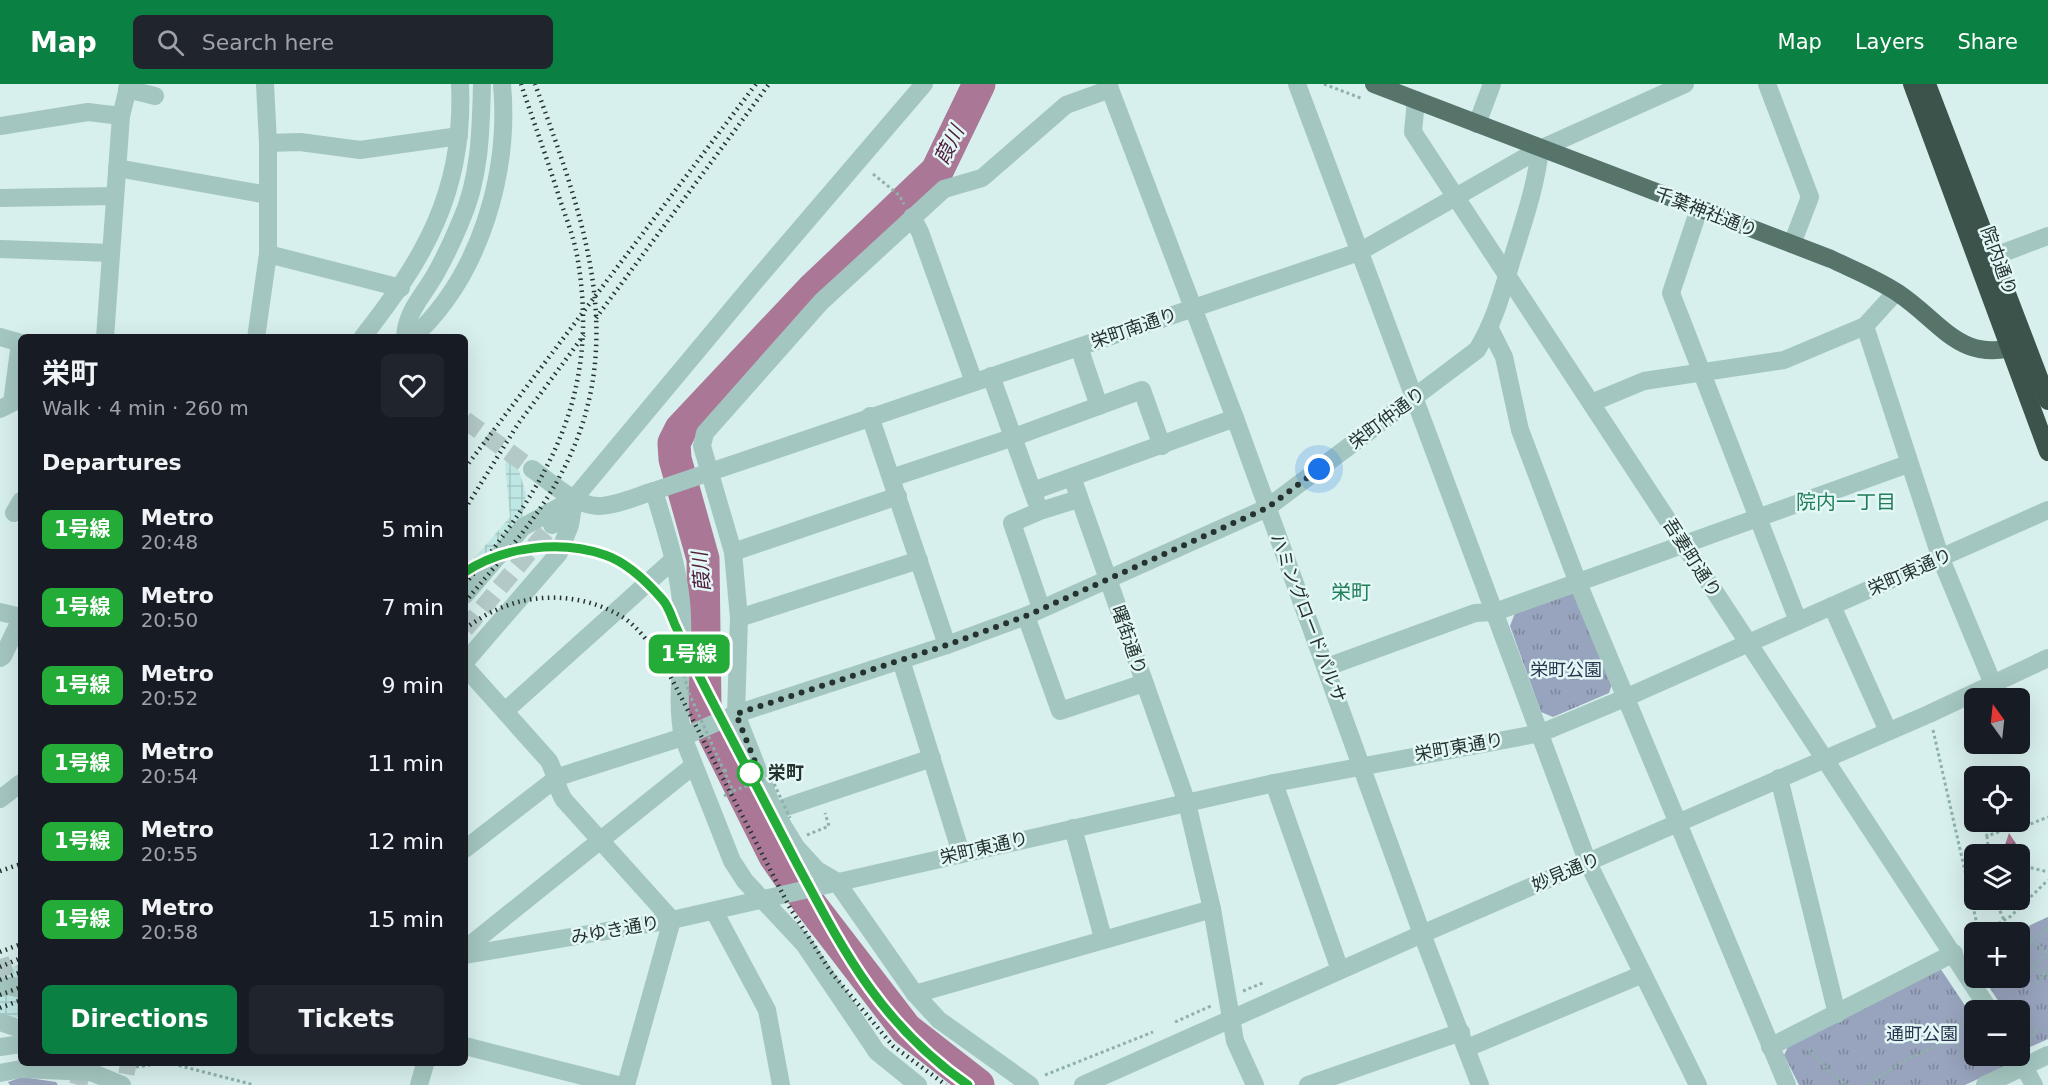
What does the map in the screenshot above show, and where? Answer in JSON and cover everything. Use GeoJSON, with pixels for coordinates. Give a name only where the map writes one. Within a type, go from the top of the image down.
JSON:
{"type":"FeatureCollection","features":[{"type":"Feature","properties":{"kind":"highway","name":"院内通り"},"geometry":{"type":"LineString","coordinates":[[1912,84],[2016,347],[2048,400]]}},
{"type":"Feature","properties":{"kind":"highway","name":"院内通り"},"geometry":{"type":"LineString","coordinates":[[1927,84],[1992,257],[2048,452]]}},
{"type":"Feature","properties":{"kind":"main road","name":"千葉神社通り"},"geometry":{"type":"LineString","coordinates":[[1374,84],[1831,259],[1896,292],[1957,342],[1979,350],[2016,347]]}},
{"type":"Feature","properties":{"kind":"street"},"geometry":{"type":"LineString","coordinates":[[257,334],[268,254],[268,143],[265,84]]}},
{"type":"Feature","properties":{"kind":"street"},"geometry":{"type":"LineString","coordinates":[[365,334],[401,288],[428,242],[449,188],[459,136],[460,84]]}},
{"type":"Feature","properties":{"kind":"street"},"geometry":{"type":"LineString","coordinates":[[412,334],[412,308],[435,274],[462,221],[475,176],[481,127],[482,84]]}},
{"type":"Feature","properties":{"kind":"street"},"geometry":{"type":"LineString","coordinates":[[413,334],[465,270],[480,237],[501,157],[504,106],[502,84]]}},
{"type":"Feature","properties":{"kind":"street"},"geometry":{"type":"LineString","coordinates":[[552,525],[924,84]]}},
{"type":"Feature","properties":{"kind":"street"},"geometry":{"type":"LineString","coordinates":[[1297,84],[1588,863],[1694,1084]]}},
{"type":"Feature","properties":{"kind":"street"},"geometry":{"type":"LineString","coordinates":[[1477,124],[1492,84]]}},
{"type":"Feature","properties":{"kind":"street","name":"栄町南通り"},"geometry":{"type":"LineString","coordinates":[[654,491],[1359,252],[1540,149],[1684,84]]}},
{"type":"Feature","properties":{"kind":"street"},"geometry":{"type":"LineString","coordinates":[[1767,84],[1810,197],[1792,244]]}},
{"type":"Feature","properties":{"kind":"street"},"geometry":{"type":"LineString","coordinates":[[105,334],[121,116],[128,87],[155,96]]}},
{"type":"Feature","properties":{"kind":"street"},"geometry":{"type":"LineString","coordinates":[[1035,1080],[939,1020],[915,994],[836,881],[817,870],[796,847],[774,811],[729,717],[739,618],[733,552],[703,473],[702,446],[705,433],[821,303],[912,217],[944,189],[982,178],[1066,105],[1109,87]]}},
{"type":"Feature","properties":{"kind":"street","name":"ハミングロードパルサ"},"geometry":{"type":"LineString","coordinates":[[1109,87],[1235,418],[1422,934],[1480,1085]]}},
{"type":"Feature","properties":{"kind":"street","name":"吾妻町通り"},"geometry":{"type":"LineString","coordinates":[[1416,100],[1413,132],[1983,1000]]}},
{"type":"Feature","properties":{"kind":"street"},"geometry":{"type":"LineString","coordinates":[[0,126],[88,112],[121,116]]}},
{"type":"Feature","properties":{"kind":"street"},"geometry":{"type":"LineString","coordinates":[[268,143],[300,142],[360,150],[459,136]]}},
{"type":"Feature","properties":{"kind":"street","name":"栄町仲通り"},"geometry":{"type":"LineString","coordinates":[[558,777],[691,733],[729,717],[947,645],[1034,612],[1267,508],[1477,350],[1490,328],[1507,277],[1537,180],[1540,149]]}},
{"type":"Feature","properties":{"kind":"street"},"geometry":{"type":"LineString","coordinates":[[117,168],[268,195]]}},
{"type":"Feature","properties":{"kind":"street"},"geometry":{"type":"LineString","coordinates":[[0,198],[115,196]]}},
{"type":"Feature","properties":{"kind":"street"},"geometry":{"type":"LineString","coordinates":[[1699,209],[1671,293],[1798,621]]}},
{"type":"Feature","properties":{"kind":"street"},"geometry":{"type":"LineString","coordinates":[[912,217],[982,379],[1014,437],[1040,511]]}},
{"type":"Feature","properties":{"kind":"street"},"geometry":{"type":"LineString","coordinates":[[1992,257],[2048,236]]}},
{"type":"Feature","properties":{"kind":"street"},"geometry":{"type":"LineString","coordinates":[[0,249],[111,253]]}},
{"type":"Feature","properties":{"kind":"street"},"geometry":{"type":"LineString","coordinates":[[268,254],[401,288]]}},
{"type":"Feature","properties":{"kind":"street"},"geometry":{"type":"LineString","coordinates":[[1591,403],[1644,381],[1784,360],[1865,326],[1896,292]]}},
{"type":"Feature","properties":{"kind":"street"},"geometry":{"type":"LineString","coordinates":[[1865,326],[1908,464],[1941,559],[1993,684]]}},
{"type":"Feature","properties":{"kind":"street"},"geometry":{"type":"LineString","coordinates":[[1490,328],[1504,357],[1520,430],[1578,583],[1787,1085]]}},
{"type":"Feature","properties":{"kind":"street"},"geometry":{"type":"LineString","coordinates":[[0,337],[18,342]]}},
{"type":"Feature","properties":{"kind":"street"},"geometry":{"type":"LineString","coordinates":[[1079,347],[1099,406]]}},
{"type":"Feature","properties":{"kind":"street"},"geometry":{"type":"LineString","coordinates":[[0,410],[12,403],[18,363]]}},
{"type":"Feature","properties":{"kind":"street"},"geometry":{"type":"LineString","coordinates":[[891,478],[1014,437],[1142,390],[1162,446]]}},
{"type":"Feature","properties":{"kind":"street"},"geometry":{"type":"LineString","coordinates":[[870,416],[947,645]]}},
{"type":"Feature","properties":{"kind":"street"},"geometry":{"type":"LineString","coordinates":[[1033,491],[1235,418]]}},
{"type":"Feature","properties":{"kind":"street"},"geometry":{"type":"LineString","coordinates":[[1327,667],[1475,612],[1495,612],[1578,583],[1908,464]]}},
{"type":"Feature","properties":{"kind":"street"},"geometry":{"type":"LineString","coordinates":[[532,469],[574,499],[599,506],[654,491],[674,560],[682,617],[680,720],[691,733],[693,766],[732,861],[804,944],[877,1052],[910,1083]]}},
{"type":"Feature","properties":{"kind":"street","name":"曙街通り"},"geometry":{"type":"LineString","coordinates":[[1072,477],[1187,803],[1212,909],[1234,1020],[1235,1041],[1255,1085]]}},
{"type":"Feature","properties":{"kind":"street"},"geometry":{"type":"LineString","coordinates":[[733,552],[898,496]]}},
{"type":"Feature","properties":{"kind":"street"},"geometry":{"type":"LineString","coordinates":[[468,591],[523,526],[574,499]]}},
{"type":"Feature","properties":{"kind":"street"},"geometry":{"type":"LineString","coordinates":[[468,659],[559,553],[570,525],[574,499]]}},
{"type":"Feature","properties":{"kind":"street"},"geometry":{"type":"LineString","coordinates":[[1078,499],[1012,523],[1060,711],[1144,683]]}},
{"type":"Feature","properties":{"kind":"street","name":"栄町東通り"},"geometry":{"type":"LineString","coordinates":[[812,887],[1274,783],[1541,733],[1749,644],[2048,510]]}},
{"type":"Feature","properties":{"kind":"street"},"geometry":{"type":"LineString","coordinates":[[505,711],[674,560]]}},
{"type":"Feature","properties":{"kind":"street"},"geometry":{"type":"LineString","coordinates":[[739,618],[919,560]]}},
{"type":"Feature","properties":{"kind":"street"},"geometry":{"type":"LineString","coordinates":[[1833,606],[1888,731]]}},
{"type":"Feature","properties":{"kind":"street"},"geometry":{"type":"LineString","coordinates":[[0,612],[18,617]]}},
{"type":"Feature","properties":{"kind":"street"},"geometry":{"type":"LineString","coordinates":[[0,658],[18,624]]}},
{"type":"Feature","properties":{"kind":"street","name":"妙見通り"},"geometry":{"type":"LineString","coordinates":[[1083,1085],[1234,1020],[1422,934],[1929,714],[2048,658]]}},
{"type":"Feature","properties":{"kind":"street"},"geometry":{"type":"LineString","coordinates":[[900,660],[961,853]]}},
{"type":"Feature","properties":{"kind":"street"},"geometry":{"type":"LineString","coordinates":[[468,670],[549,761],[558,777],[558,790],[564,800],[672,920],[626,1085]]}},
{"type":"Feature","properties":{"kind":"street"},"geometry":{"type":"LineString","coordinates":[[774,811],[932,758]]}},
{"type":"Feature","properties":{"kind":"street"},"geometry":{"type":"LineString","coordinates":[[468,947],[693,766]]}},
{"type":"Feature","properties":{"kind":"street"},"geometry":{"type":"LineString","coordinates":[[468,847],[558,777]]}},
{"type":"Feature","properties":{"kind":"street"},"geometry":{"type":"LineString","coordinates":[[1779,778],[1838,1014]]}},
{"type":"Feature","properties":{"kind":"street"},"geometry":{"type":"LineString","coordinates":[[1274,783],[1340,970]]}},
{"type":"Feature","properties":{"kind":"street"},"geometry":{"type":"LineString","coordinates":[[0,799],[18,785]]}},
{"type":"Feature","properties":{"kind":"street"},"geometry":{"type":"LineString","coordinates":[[1072,828],[1103,938]]}},
{"type":"Feature","properties":{"kind":"street","name":"みゆき通り"},"geometry":{"type":"LineString","coordinates":[[468,954],[672,920],[812,887]]}},
{"type":"Feature","properties":{"kind":"street"},"geometry":{"type":"LineString","coordinates":[[915,994],[1103,938],[1212,909]]}},
{"type":"Feature","properties":{"kind":"street"},"geometry":{"type":"LineString","coordinates":[[714,911],[767,1010],[781,1085]]}},
{"type":"Feature","properties":{"kind":"street"},"geometry":{"type":"LineString","coordinates":[[1770,1047],[1954,953]]}},
{"type":"Feature","properties":{"kind":"street"},"geometry":{"type":"LineString","coordinates":[[1308,1085],[1464,1040],[1643,974]]}},
{"type":"Feature","properties":{"kind":"street"},"geometry":{"type":"LineString","coordinates":[[0,988],[9,986],[18,989]]}},
{"type":"Feature","properties":{"kind":"street"},"geometry":{"type":"LineString","coordinates":[[0,1022],[18,1028]]}},
{"type":"Feature","properties":{"kind":"street"},"geometry":{"type":"LineString","coordinates":[[0,1047],[18,1044]]}},
{"type":"Feature","properties":{"kind":"street"},"geometry":{"type":"LineString","coordinates":[[468,1047],[618,1085]]}},
{"type":"Feature","properties":{"kind":"street"},"geometry":{"type":"LineString","coordinates":[[2030,1055],[2048,1055]]}},
{"type":"Feature","properties":{"kind":"street"},"geometry":{"type":"LineString","coordinates":[[419,1085],[424,1066]]}},
{"type":"Feature","properties":{"kind":"street"},"geometry":{"type":"LineString","coordinates":[[1985,1085],[2010,1066]]}},
{"type":"Feature","properties":{"kind":"street"},"geometry":{"type":"LineString","coordinates":[[2028,1066],[2034,1085]]}},
{"type":"Feature","properties":{"kind":"street"},"geometry":{"type":"LineString","coordinates":[[0,1073],[21,1069],[88,1072],[122,1085]]}},
{"type":"Feature","properties":{"kind":"path"},"geometry":{"type":"LineString","coordinates":[[873,174],[899,195]]}},
{"type":"Feature","properties":{"kind":"path"},"geometry":{"type":"LineString","coordinates":[[671,629],[689,693],[733,791],[771,777],[790,818],[801,814]]}},
{"type":"Feature","properties":{"kind":"path"},"geometry":{"type":"LineString","coordinates":[[1929,714],[1976,922]]}},
{"type":"Feature","properties":{"kind":"path"},"geometry":{"type":"LineString","coordinates":[[724,771],[729,769]]}},
{"type":"Feature","properties":{"kind":"path"},"geometry":{"type":"LineString","coordinates":[[805,835],[829,826],[823,806]]}},
{"type":"Feature","properties":{"kind":"path"},"geometry":{"type":"LineString","coordinates":[[2030,824],[2048,817]]}},
{"type":"Feature","properties":{"kind":"path"},"geometry":{"type":"LineString","coordinates":[[1986,832],[1988,844]]}},
{"type":"Feature","properties":{"kind":"path"},"geometry":{"type":"LineString","coordinates":[[1987,836],[1997,832]]}},
{"type":"Feature","properties":{"kind":"path"},"geometry":{"type":"LineString","coordinates":[[2030,868],[2048,872]]}},
{"type":"Feature","properties":{"kind":"path"},"geometry":{"type":"LineString","coordinates":[[2030,898],[2048,880]]}},
{"type":"Feature","properties":{"kind":"path"},"geometry":{"type":"LineString","coordinates":[[2000,910],[2004,920]]}},
{"type":"Feature","properties":{"kind":"path"},"geometry":{"type":"LineString","coordinates":[[2001,922],[2017,910]]}},
{"type":"Feature","properties":{"kind":"path"},"geometry":{"type":"LineString","coordinates":[[2048,926],[2043,933],[2030,941],[2047,951],[2034,968],[2048,978]]}},
{"type":"Feature","properties":{"kind":"path"},"geometry":{"type":"LineString","coordinates":[[2043,956],[2048,959]]}},
{"type":"Feature","properties":{"kind":"path"},"geometry":{"type":"LineString","coordinates":[[2037,984],[2048,968]]}},
{"type":"Feature","properties":{"kind":"path"},"geometry":{"type":"LineString","coordinates":[[1171,1024],[1271,980]]}},
{"type":"Feature","properties":{"kind":"path"},"geometry":{"type":"LineString","coordinates":[[1870,1085],[1910,1058],[1945,1042],[1956,1027],[1964,1023]]}},
{"type":"Feature","properties":{"kind":"path"},"geometry":{"type":"LineString","coordinates":[[1035,1080],[1161,1029]]}},
{"type":"Feature","properties":{"kind":"path"},"geometry":{"type":"LineString","coordinates":[[2030,1043],[2037,1030],[2042,1029]]}},
{"type":"Feature","properties":{"kind":"path"},"geometry":{"type":"LineString","coordinates":[[1797,1034],[1833,1076],[1847,1085]]}},
{"type":"Feature","properties":{"kind":"path"},"geometry":{"type":"LineString","coordinates":[[136,1067],[143,1066]]}},
{"type":"Feature","properties":{"kind":"path"},"geometry":{"type":"LineString","coordinates":[[182,1066],[254,1085]]}},
{"type":"Feature","properties":{"kind":"green space","name":"栄町公園"},"geometry":{"type":"Polygon","coordinates":[[[1569,593],[1577,595],[1612,684],[1609,693],[1553,717],[1541,712],[1510,626],[1515,613],[1569,593]]]}},
{"type":"Feature","properties":{"kind":"green space","name":"通町公園"},"geometry":{"type":"Polygon","coordinates":[[[2048,917],[2048,1039],[2030,1047],[2030,1000],[1998,1000],[1990,988],[2030,988],[2030,925],[2048,917]]]}},
{"type":"Feature","properties":{"kind":"green space","name":"通町公園"},"geometry":{"type":"Polygon","coordinates":[[[1940,968],[1964,1004],[1964,1066],[2006,1066],[1965,1085],[1799,1085],[1784,1055],[1789,1045],[1940,968]]]}},
{"type":"Feature","properties":{"kind":"green space"},"geometry":{"type":"Polygon","coordinates":[[[22,1077],[56,1082],[58,1085],[10,1085],[8,1082],[22,1077]]]}},
{"type":"Feature","properties":{"kind":"shaded area"},"geometry":{"type":"Polygon","coordinates":[[[508,461],[519,471],[526,494],[522,518],[468,583],[468,566],[510,517],[505,464],[508,461]]]}},
{"type":"Feature","properties":{"kind":"shaded area"},"geometry":{"type":"Polygon","coordinates":[[[18,965],[18,1017],[0,1014],[0,972],[18,965]]]}},
{"type":"Feature","properties":{"kind":"water"},"geometry":{"type":"Polygon","coordinates":[[[2009,833],[2016,844],[2005,844],[2009,833]]]}},
{"type":"Feature","properties":{"kind":"waterway","name":"葭川"},"geometry":{"type":"LineString","coordinates":[[978,1085],[906,1029],[793,882],[775,856],[708,722],[705,709],[703,559],[675,459],[674,443],[681,429],[812,290],[937,171],[979,84]]}},
{"type":"Feature","properties":{"kind":"tunnel"},"geometry":{"type":"LineString","coordinates":[[468,422],[532,469]]}},
{"type":"Feature","properties":{"kind":"tunnel"},"geometry":{"type":"LineString","coordinates":[[468,625],[552,525]]}},
{"type":"Feature","properties":{"kind":"tunnel"},"geometry":{"type":"LineString","coordinates":[[0,959],[9,986]]}},
{"type":"Feature","properties":{"kind":"tunnel"},"geometry":{"type":"LineString","coordinates":[[78,1085],[83,1066]]}},
{"type":"Feature","properties":{"kind":"tunnel"},"geometry":{"type":"LineString","coordinates":[[131,1066],[136,1067]]}},
{"type":"Feature","properties":{"kind":"railway"},"geometry":{"type":"LineString","coordinates":[[468,580],[521,511],[543,474],[561,436],[574,396],[581,354],[583,309],[577,253],[521,84]]}},
{"type":"Feature","properties":{"kind":"railway"},"geometry":{"type":"LineString","coordinates":[[468,598],[531,522],[570,456],[588,404],[596,351],[595,298],[586,246],[572,193],[535,84]]}},
{"type":"Feature","properties":{"kind":"railway"},"geometry":{"type":"LineString","coordinates":[[468,464],[756,84]]}},
{"type":"Feature","properties":{"kind":"railway"},"geometry":{"type":"LineString","coordinates":[[596,318],[769,84]]}},
{"type":"Feature","properties":{"kind":"railway"},"geometry":{"type":"LineString","coordinates":[[468,504],[518,424],[584,335]]}},
{"type":"Feature","properties":{"kind":"railway"},"geometry":{"type":"LineString","coordinates":[[468,570],[497,556],[515,551],[533,548],[570,548],[588,550],[613,558],[650,586],[667,605],[710,697],[800,870],[851,961],[890,1015],[912,1039],[938,1063],[968,1085]]}},
{"type":"Feature","properties":{"kind":"railway"},"geometry":{"type":"LineString","coordinates":[[468,627],[501,608],[521,601],[541,598],[561,598],[602,607],[633,625],[664,664],[790,908],[831,972],[893,1046],[946,1085]]}},
{"type":"Feature","properties":{"kind":"railway"},"geometry":{"type":"LineString","coordinates":[[0,871],[18,865]]}},
{"type":"Feature","properties":{"kind":"railway"},"geometry":{"type":"LineString","coordinates":[[0,952],[18,945]]}},
{"type":"Feature","properties":{"kind":"railway"},"geometry":{"type":"LineString","coordinates":[[0,967],[18,959]]}},
{"type":"Feature","properties":{"kind":"railway"},"geometry":{"type":"LineString","coordinates":[[0,980],[18,973]]}},
{"type":"Feature","properties":{"kind":"railway"},"geometry":{"type":"LineString","coordinates":[[0,995],[18,988]]}},
{"type":"Feature","properties":{"kind":"railway"},"geometry":{"type":"LineString","coordinates":[[0,1008],[18,1001]]}},
{"type":"Feature","properties":{"kind":"metro line","name":"1号線"},"geometry":{"type":"LineString","coordinates":[[468,570],[494,557],[525,549],[589,551],[607,556],[634,572],[664,601],[699,675],[792,855],[835,936],[861,979],[903,1032],[945,1069],[968,1085]]}},
{"type":"Feature","properties":{"kind":"place","name":"栄町"},"geometry":{"type":"Point","coordinates":[750,773]}},
{"type":"Feature","properties":{"kind":"district","name":"院内一丁目"},"geometry":{"type":"Point","coordinates":[1846,502]}},
{"type":"Feature","properties":{"kind":"district","name":"栄町"},"geometry":{"type":"Point","coordinates":[1351,592]}},
{"type":"Feature","properties":{"kind":"route"},"geometry":{"type":"LineString","coordinates":[[750,773],[759,772],[736,714],[947,645],[1026,616],[1267,508],[1319,469]]}}]}
